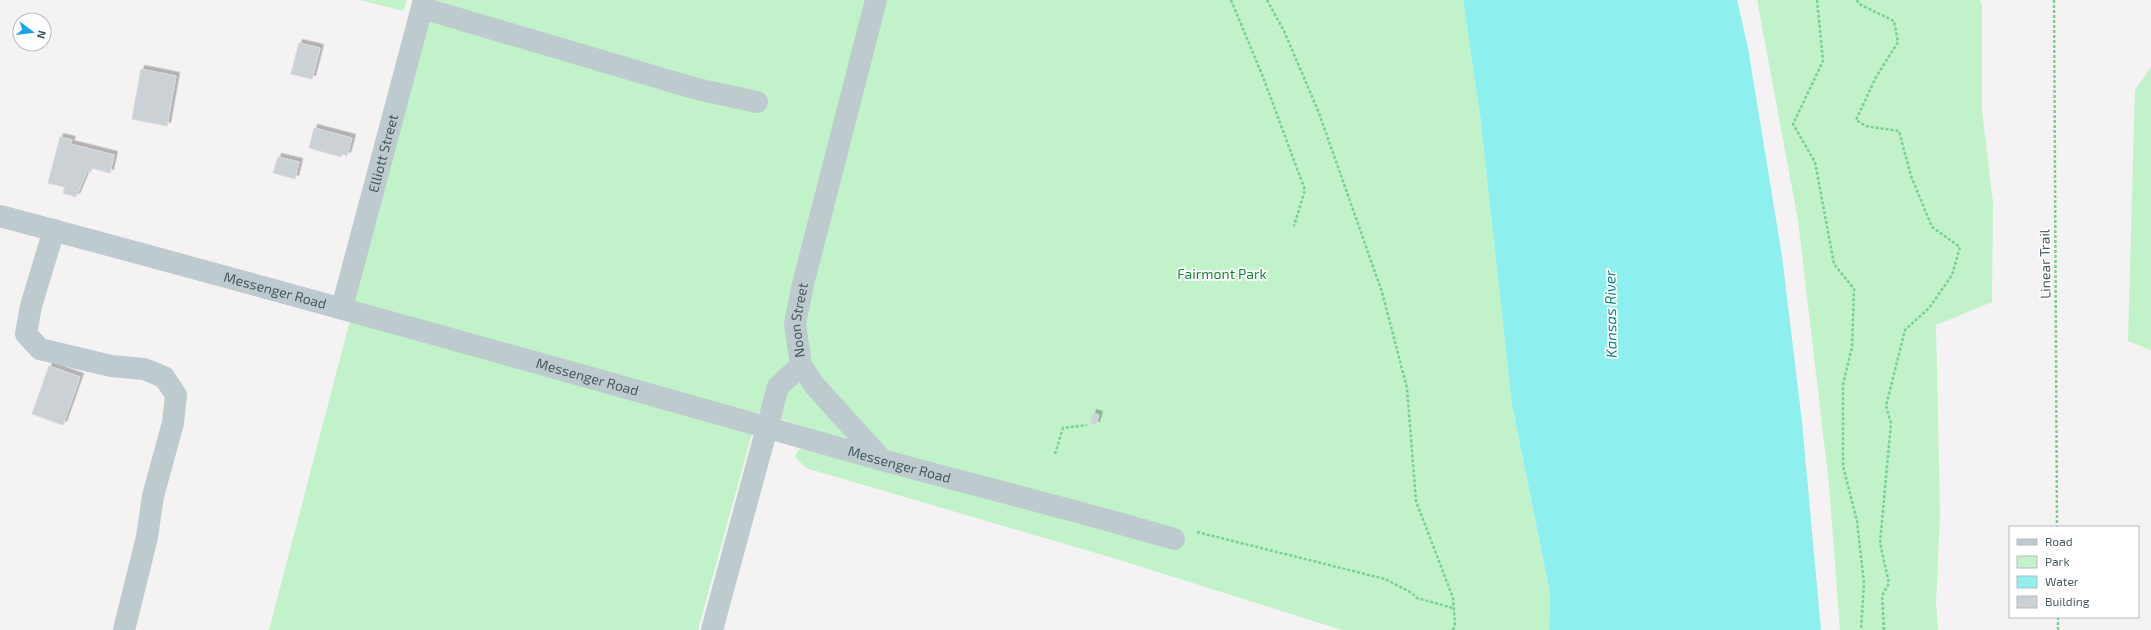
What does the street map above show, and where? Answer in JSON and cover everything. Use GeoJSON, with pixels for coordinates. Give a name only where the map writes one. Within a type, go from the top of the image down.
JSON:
{"type":"FeatureCollection","features":[{"type":"Feature","properties":{"kind":"street","name":"Noon Street"},"geometry":{"type":"LineString","coordinates":[[712,630],[766,426],[778,387],[801,365],[795,324],[803,284],[876,0]]}},
{"type":"Feature","properties":{"kind":"street"},"geometry":{"type":"LineString","coordinates":[[423,4],[697,89],[757,102]]}},
{"type":"Feature","properties":{"kind":"street","name":"Elliott Street"},"geometry":{"type":"LineString","coordinates":[[342,308],[423,4]]}},
{"type":"Feature","properties":{"kind":"street","name":"Messenger Road"},"geometry":{"type":"LineString","coordinates":[[0,216],[342,308],[766,426],[882,460],[1068,509],[1174,539]]}},
{"type":"Feature","properties":{"kind":"street"},"geometry":{"type":"LineString","coordinates":[[54,230],[31,306],[26,334],[40,349],[111,366],[144,369],[164,377],[176,395],[173,423],[153,496],[147,537],[124,630]]}},
{"type":"Feature","properties":{"kind":"street"},"geometry":{"type":"LineString","coordinates":[[801,365],[815,386],[882,460]]}},
{"type":"Feature","properties":{"kind":"path"},"geometry":{"type":"LineString","coordinates":[[1230,0],[1257,63],[1305,190],[1294,226]]}},
{"type":"Feature","properties":{"kind":"path"},"geometry":{"type":"LineString","coordinates":[[1267,0],[1284,31],[1319,113],[1382,292],[1407,388],[1416,501],[1453,598],[1455,624],[1453,630]]}},
{"type":"Feature","properties":{"kind":"path"},"geometry":{"type":"LineString","coordinates":[[1817,0],[1823,61],[1793,124],[1815,162],[1834,264],[1854,289],[1852,347],[1843,384],[1843,466],[1857,521],[1864,583],[1861,630]]}},
{"type":"Feature","properties":{"kind":"path"},"geometry":{"type":"LineString","coordinates":[[1857,0],[1859,4],[1894,21],[1898,42],[1876,77],[1856,120],[1866,126],[1899,131],[1911,176],[1932,228],[1960,247],[1952,275],[1929,308],[1905,330],[1886,406],[1891,423],[1880,543],[1889,583],[1882,596],[1884,630]]}},
{"type":"Feature","properties":{"kind":"path","name":"Linear Trail"},"geometry":{"type":"LineString","coordinates":[[2054,0],[2057,526]]}},
{"type":"Feature","properties":{"kind":"path"},"geometry":{"type":"LineString","coordinates":[[1055,454],[1063,428],[1087,424]]}},
{"type":"Feature","properties":{"kind":"path"},"geometry":{"type":"LineString","coordinates":[[1197,532],[1385,579],[1412,592],[1418,598],[1453,608]]}},
{"type":"Feature","properties":{"kind":"path"},"geometry":{"type":"LineString","coordinates":[[2058,618],[2058,630]]}},
{"type":"Feature","properties":{"kind":"green space"},"geometry":{"type":"Polygon","coordinates":[[[360,0],[407,0],[403,11],[360,0]]]}},
{"type":"Feature","properties":{"kind":"green space","name":"Fairmont Park"},"geometry":{"type":"Polygon","coordinates":[[[434,0],[1463,0],[1480,115],[1512,405],[1550,593],[1549,630],[1342,630],[1123,561],[806,468],[795,457],[798,450],[807,447],[1142,536],[758,412],[698,630],[269,630],[434,0]]]}},
{"type":"Feature","properties":{"kind":"green space"},"geometry":{"type":"Polygon","coordinates":[[[1757,0],[1980,0],[1982,4],[1982,111],[1993,202],[1992,302],[1936,325],[1940,513],[1936,603],[1938,630],[1840,630],[1829,484],[1798,220],[1757,0]]]}},
{"type":"Feature","properties":{"kind":"green space"},"geometry":{"type":"Polygon","coordinates":[[[2151,67],[2151,350],[2128,341],[2135,90],[2151,67]]]}},
{"type":"Feature","properties":{"kind":"water","name":"Kansas River"},"geometry":{"type":"Polygon","coordinates":[[[1463,0],[1737,0],[1748,48],[1782,256],[1802,422],[1821,630],[1549,630],[1550,593],[1512,405],[1480,115],[1463,0]]]}},
{"type":"Feature","properties":{"kind":"building"},"geometry":{"type":"Polygon","coordinates":[[[299,43],[320,48],[312,79],[291,74],[299,43]]]}},
{"type":"Feature","properties":{"kind":"building"},"geometry":{"type":"Polygon","coordinates":[[[141,69],[176,76],[167,126],[132,119],[141,69]]]}},
{"type":"Feature","properties":{"kind":"building"},"geometry":{"type":"Polygon","coordinates":[[[314,128],[352,138],[347,156],[342,154],[341,157],[309,148],[314,128]]]}},
{"type":"Feature","properties":{"kind":"building"},"geometry":{"type":"Polygon","coordinates":[[[60,137],[72,140],[70,144],[114,155],[110,173],[92,168],[91,172],[87,171],[76,197],[63,193],[65,187],[48,183],[60,137]]]}},
{"type":"Feature","properties":{"kind":"building"},"geometry":{"type":"Polygon","coordinates":[[[278,157],[299,162],[295,179],[273,173],[278,157]]]}},
{"type":"Feature","properties":{"kind":"building"},"geometry":{"type":"Polygon","coordinates":[[[49,366],[80,377],[63,425],[32,414],[49,366]]]}},
{"type":"Feature","properties":{"kind":"building"},"geometry":{"type":"Polygon","coordinates":[[[1093,413],[1099,415],[1096,425],[1090,423],[1093,413]]]}}]}
